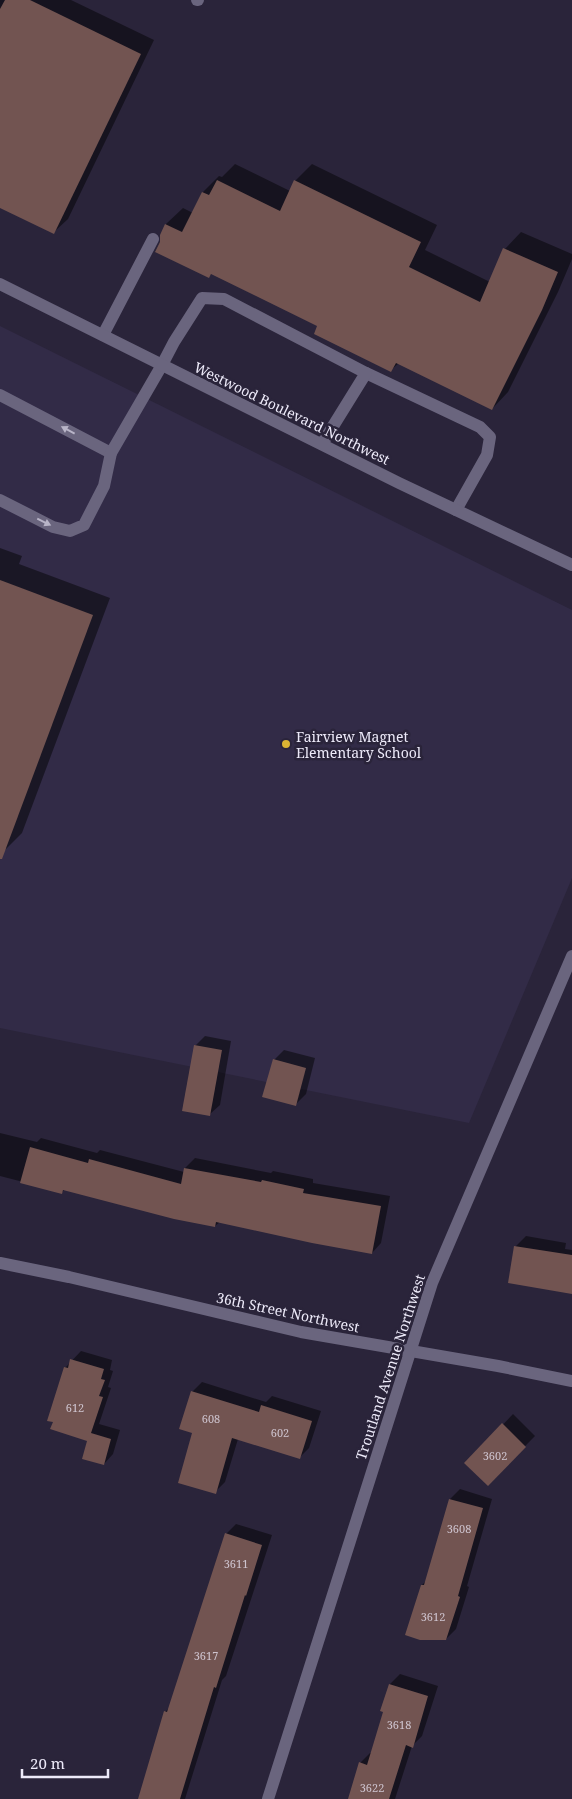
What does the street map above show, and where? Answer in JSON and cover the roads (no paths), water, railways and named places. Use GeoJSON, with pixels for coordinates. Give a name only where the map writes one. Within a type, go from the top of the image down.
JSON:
{"type":"FeatureCollection","features":[{"type":"Feature","properties":{"kind":"street"},"geometry":{"type":"LineString","coordinates":[[103,335],[153,239]]}},
{"type":"Feature","properties":{"kind":"street","name":"Westwood Boulevard Northwest"},"geometry":{"type":"LineString","coordinates":[[0,284],[572,566]]}},
{"type":"Feature","properties":{"kind":"street"},"geometry":{"type":"LineString","coordinates":[[0,500],[53,527],[70,531],[84,525],[104,486],[111,453],[174,342],[202,298],[224,299],[366,373],[480,427],[490,437],[487,455],[456,510]]}},
{"type":"Feature","properties":{"kind":"street"},"geometry":{"type":"LineString","coordinates":[[322,444],[366,373]]}},
{"type":"Feature","properties":{"kind":"street"},"geometry":{"type":"LineString","coordinates":[[0,395],[111,453]]}},
{"type":"Feature","properties":{"kind":"street","name":"Troutland Avenue Northwest"},"geometry":{"type":"LineString","coordinates":[[268,1799],[432,1282],[572,956]]}},
{"type":"Feature","properties":{"kind":"street","name":"36th Street Northwest"},"geometry":{"type":"LineString","coordinates":[[0,1263],[69,1277],[301,1332],[572,1381]]}},
{"type":"Feature","properties":{"kind":"place","name":"Fairview Magnet Elementary School"},"geometry":{"type":"Point","coordinates":[286,744]}}]}
